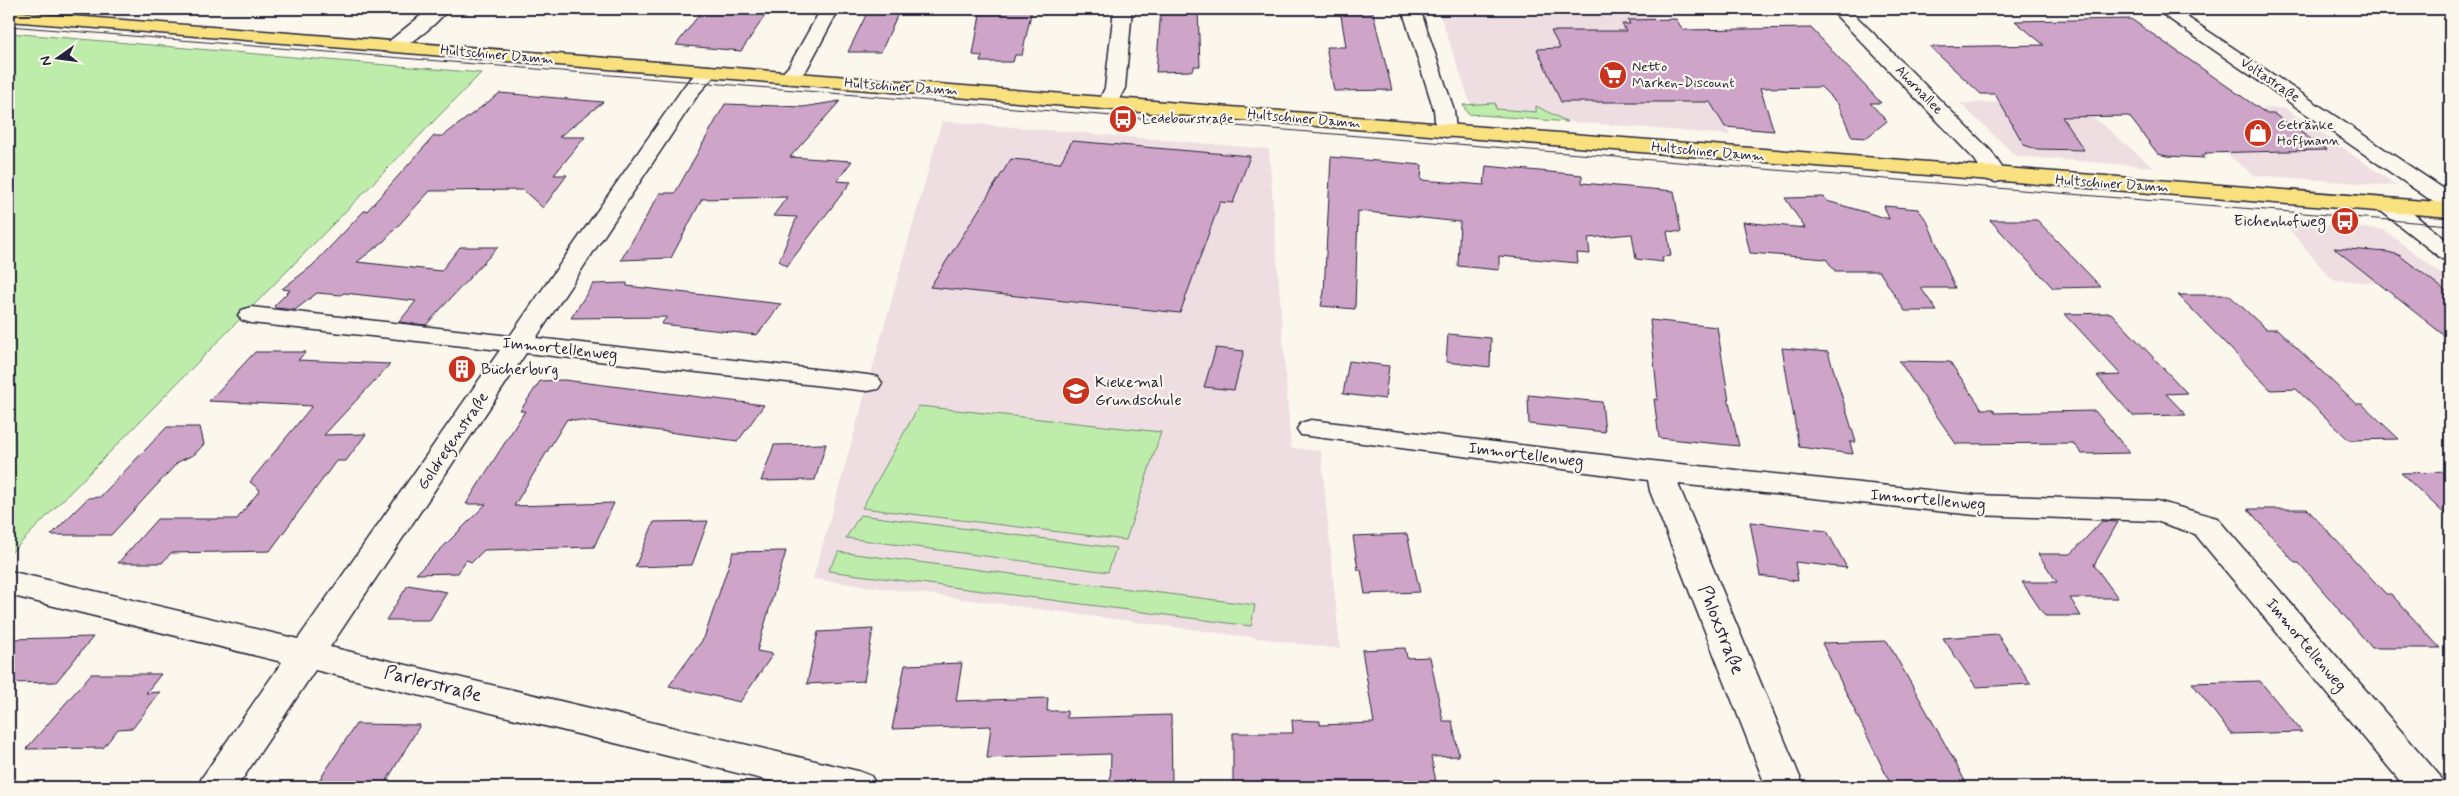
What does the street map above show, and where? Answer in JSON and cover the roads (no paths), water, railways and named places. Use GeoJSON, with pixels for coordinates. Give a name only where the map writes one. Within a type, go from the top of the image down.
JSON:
{"type":"FeatureCollection","features":[{"type":"Feature","properties":{"kind":"main road","name":"Hultschiner Damm"},"geometry":{"type":"LineString","coordinates":[[9,16],[2450,210]]}},
{"type":"Feature","properties":{"kind":"street"},"geometry":{"type":"LineString","coordinates":[[391,47],[411,34],[439,9]]}},
{"type":"Feature","properties":{"kind":"street"},"geometry":{"type":"LineString","coordinates":[[788,78],[797,69],[830,9]]}},
{"type":"Feature","properties":{"kind":"street"},"geometry":{"type":"LineString","coordinates":[[1108,103],[1115,88],[1123,9]]}},
{"type":"Feature","properties":{"kind":"street"},"geometry":{"type":"LineString","coordinates":[[1411,9],[1444,110],[1446,131]]}},
{"type":"Feature","properties":{"kind":"street","name":"Ahornallee"},"geometry":{"type":"LineString","coordinates":[[1839,9],[1981,153],[1996,175]]}},
{"type":"Feature","properties":{"kind":"street","name":"Voltastraße"},"geometry":{"type":"LineString","coordinates":[[2164,9],[2450,203]]}},
{"type":"Feature","properties":{"kind":"street","name":"Goldregenstraße"},"geometry":{"type":"LineString","coordinates":[[216,787],[520,344],[689,92],[708,72]]}},
{"type":"Feature","properties":{"kind":"street"},"geometry":{"type":"LineString","coordinates":[[2389,206],[2450,254]]}},
{"type":"Feature","properties":{"kind":"street","name":"Immortellenweg"},"geometry":{"type":"LineString","coordinates":[[251,315],[868,383]]}},
{"type":"Feature","properties":{"kind":"street","name":"Immortellenweg"},"geometry":{"type":"LineString","coordinates":[[1311,429],[1662,472],[1975,506],[2157,512],[2206,526],[2427,787]]}},
{"type":"Feature","properties":{"kind":"street","name":"Phloxstraße"},"geometry":{"type":"LineString","coordinates":[[1662,472],[1665,491],[1785,787]]}},
{"type":"Feature","properties":{"kind":"street","name":"Parlerstraße"},"geometry":{"type":"LineString","coordinates":[[9,583],[858,787]]}},
{"type":"Feature","properties":{"kind":"tram line"},"geometry":{"type":"LineString","coordinates":[[9,26],[2450,225]]}},
{"type":"Feature","properties":{"kind":"place","name":"Netto Marken-Discount"},"geometry":{"type":"Point","coordinates":[1613,75]}},
{"type":"Feature","properties":{"kind":"place","name":"Ledebourstraße"},"geometry":{"type":"Point","coordinates":[1123,119]}},
{"type":"Feature","properties":{"kind":"place","name":"Getränke Hoffmann"},"geometry":{"type":"Point","coordinates":[2258,133]}},
{"type":"Feature","properties":{"kind":"place","name":"Eichenhofweg"},"geometry":{"type":"Point","coordinates":[2345,221]}},
{"type":"Feature","properties":{"kind":"place","name":"Bücherburg"},"geometry":{"type":"Point","coordinates":[462,369]}},
{"type":"Feature","properties":{"kind":"place","name":"Kiekemal Grundschule"},"geometry":{"type":"Point","coordinates":[1076,391]}}]}
